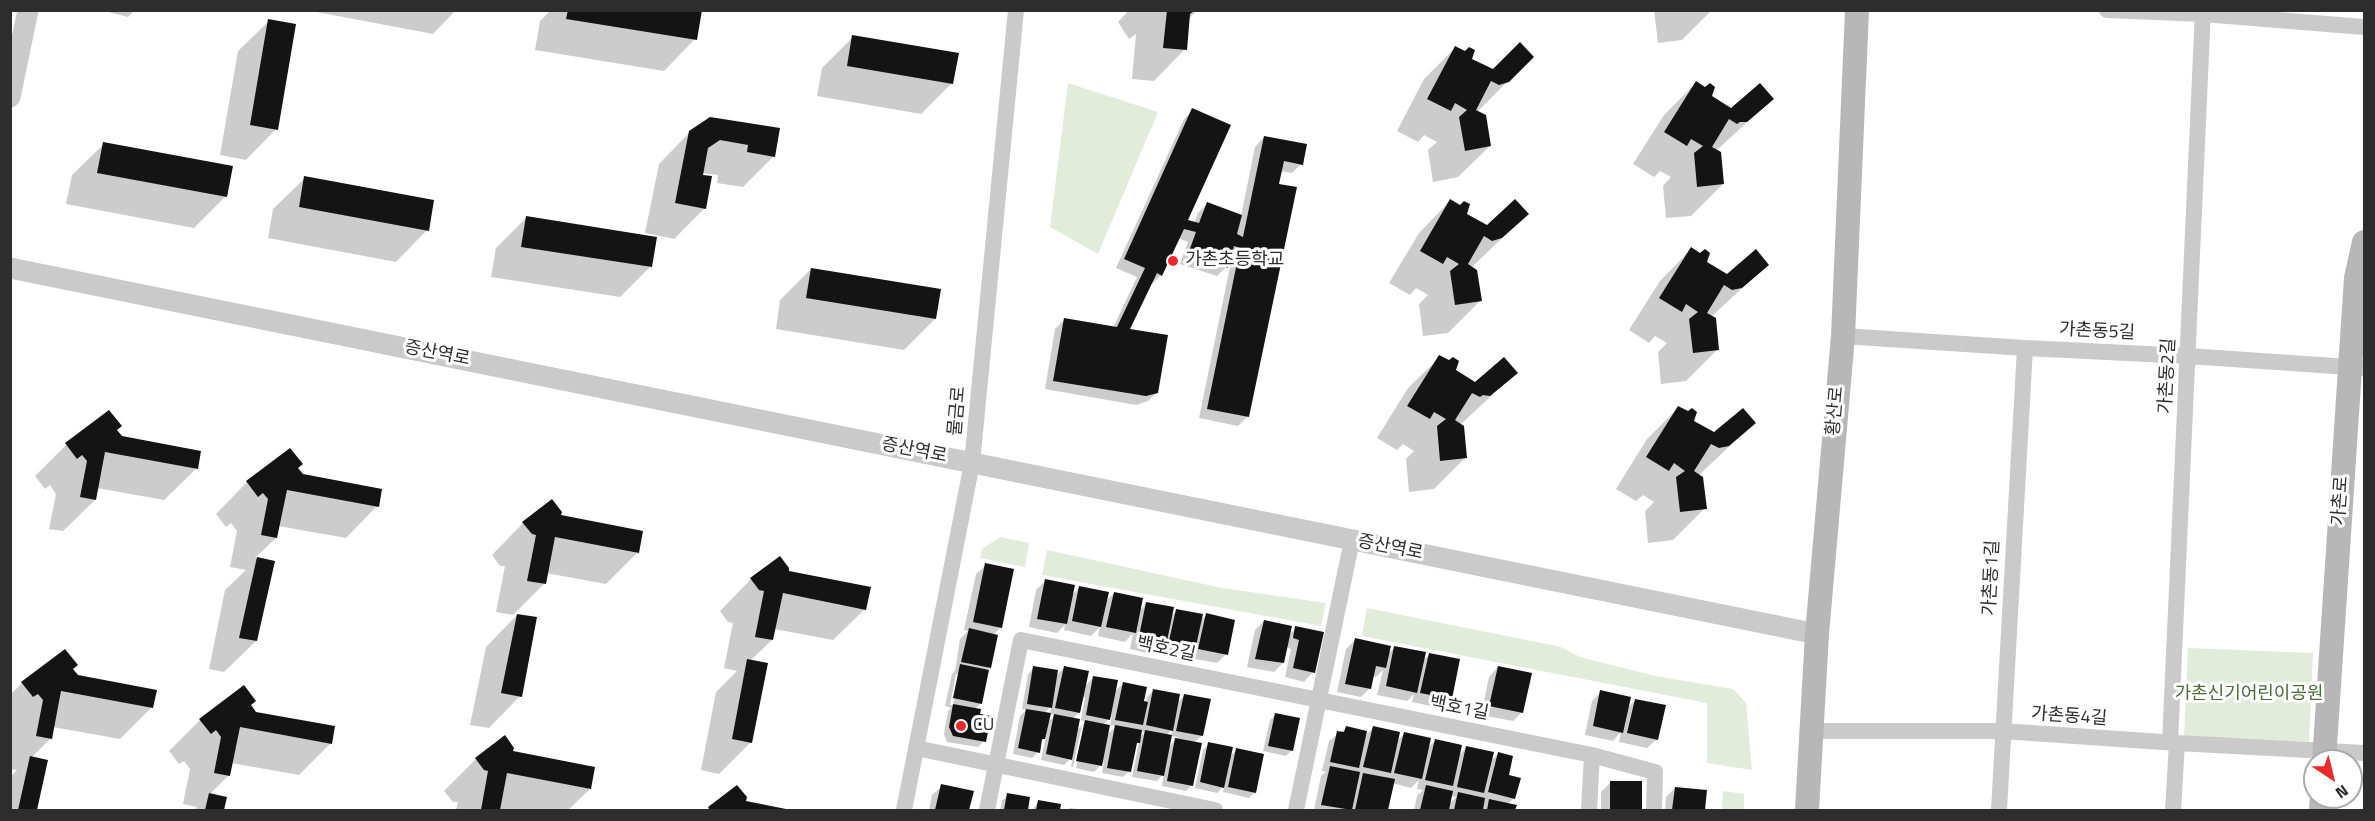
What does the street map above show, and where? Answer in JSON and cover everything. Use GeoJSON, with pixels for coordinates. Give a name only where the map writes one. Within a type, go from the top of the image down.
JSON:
{"type":"FeatureCollection","features":[{"type":"Feature","properties":{"kind":"main road","name":"황산로"},"geometry":{"type":"LineString","coordinates":[[1806,810],[1816,634],[1843,336],[1857,10]]}},
{"type":"Feature","properties":{"kind":"main road","name":"가촌로"},"geometry":{"type":"LineString","coordinates":[[2325,749],[2357,368],[2356,278],[2364,242]]}},
{"type":"Feature","properties":{"kind":"street"},"geometry":{"type":"LineString","coordinates":[[10,97],[28,10]]}},
{"type":"Feature","properties":{"kind":"street","name":"물금로"},"geometry":{"type":"LineString","coordinates":[[904,810],[972,463],[1016,10]]}},
{"type":"Feature","properties":{"kind":"street"},"geometry":{"type":"LineString","coordinates":[[2107,10],[2203,12],[2364,27]]}},
{"type":"Feature","properties":{"kind":"street","name":"가촌동2길"},"geometry":{"type":"LineString","coordinates":[[2173,810],[2173,743],[2203,12]]}},
{"type":"Feature","properties":{"kind":"street","name":"증산역로"},"geometry":{"type":"LineString","coordinates":[[10,268],[1816,634]]}},
{"type":"Feature","properties":{"kind":"street","name":"가촌동5길"},"geometry":{"type":"LineString","coordinates":[[1843,336],[2357,368]]}},
{"type":"Feature","properties":{"kind":"street","name":"가촌동1길"},"geometry":{"type":"LineString","coordinates":[[1999,810],[2025,348]]}},
{"type":"Feature","properties":{"kind":"street"},"geometry":{"type":"LineString","coordinates":[[1296,810],[1352,540]]}},
{"type":"Feature","properties":{"kind":"street","name":"백호2길"},"geometry":{"type":"LineString","coordinates":[[987,810],[1021,640],[1318,701]]}},
{"type":"Feature","properties":{"kind":"street","name":"백호1길"},"geometry":{"type":"LineString","coordinates":[[1318,701],[1592,754],[1655,772],[1654,810]]}},
{"type":"Feature","properties":{"kind":"street","name":"가촌동4길"},"geometry":{"type":"LineString","coordinates":[[1810,730],[2002,732],[2303,754]]}},
{"type":"Feature","properties":{"kind":"street"},"geometry":{"type":"LineString","coordinates":[[916,748],[1215,810]]}},
{"type":"Feature","properties":{"kind":"street"},"geometry":{"type":"LineString","coordinates":[[1589,810],[1592,754]]}},
{"type":"Feature","properties":{"kind":"green space"},"geometry":{"type":"Polygon","coordinates":[[[1068,83],[1158,112],[1098,254],[1050,227],[1068,83]]]}},
{"type":"Feature","properties":{"kind":"green space"},"geometry":{"type":"Polygon","coordinates":[[[1000,537],[1029,543],[1025,567],[980,558],[982,549],[1000,537]]]}},
{"type":"Feature","properties":{"kind":"green space"},"geometry":{"type":"Polygon","coordinates":[[[1047,550],[1222,588],[1326,603],[1321,626],[1042,575],[1047,550]]]}},
{"type":"Feature","properties":{"kind":"green space"},"geometry":{"type":"Polygon","coordinates":[[[1367,608],[1561,647],[1580,657],[1655,676],[1733,689],[1746,703],[1752,770],[1707,763],[1707,703],[1362,636],[1367,608]]]}},
{"type":"Feature","properties":{"kind":"green space","name":"가촌신기어린이공원"},"geometry":{"type":"Polygon","coordinates":[[[2188,648],[2313,653],[2309,742],[2184,737],[2188,648]]]}},
{"type":"Feature","properties":{"kind":"green space"},"geometry":{"type":"Polygon","coordinates":[[[1723,791],[1744,794],[1744,810],[1722,810],[1723,791]]]}},
{"type":"Feature","properties":{"kind":"building"},"geometry":{"type":"Polygon","coordinates":[[[568,10],[702,10],[697,40],[566,19],[568,10]]]}},
{"type":"Feature","properties":{"kind":"building"},"geometry":{"type":"Polygon","coordinates":[[[1167,10],[1195,10],[1190,14],[1187,50],[1163,48],[1167,10]]]}},
{"type":"Feature","properties":{"kind":"building"},"geometry":{"type":"Polygon","coordinates":[[[268,19],[296,24],[278,130],[250,125],[268,19]]]}},
{"type":"Feature","properties":{"kind":"building"},"geometry":{"type":"Polygon","coordinates":[[[852,35],[959,53],[953,84],[847,66],[852,35]]]}},
{"type":"Feature","properties":{"kind":"building"},"geometry":{"type":"Polygon","coordinates":[[[1520,42],[1534,57],[1509,82],[1499,85],[1491,81],[1476,110],[1486,115],[1491,146],[1465,151],[1459,117],[1467,110],[1455,103],[1451,111],[1427,99],[1455,46],[1465,51],[1469,47],[1475,50],[1472,59],[1493,69],[1520,42]]]}},
{"type":"Feature","properties":{"kind":"building"},"geometry":{"type":"Polygon","coordinates":[[[1696,81],[1705,87],[1710,83],[1715,87],[1712,96],[1731,108],[1760,83],[1774,99],[1747,122],[1737,124],[1729,119],[1712,147],[1721,152],[1724,184],[1697,187],[1694,153],[1703,146],[1691,139],[1687,146],[1664,132],[1696,81]]]}},
{"type":"Feature","properties":{"kind":"building"},"geometry":{"type":"Polygon","coordinates":[[[1192,108],[1231,125],[1188,220],[1199,223],[1207,202],[1242,215],[1237,234],[1243,237],[1264,136],[1307,144],[1303,165],[1284,161],[1279,184],[1297,187],[1249,417],[1207,409],[1240,248],[1234,246],[1228,268],[1188,254],[1196,232],[1184,229],[1162,276],[1157,273],[1130,329],[1168,335],[1158,393],[1146,396],[1053,381],[1064,318],[1117,327],[1145,268],[1124,259],[1192,108]]]}},
{"type":"Feature","properties":{"kind":"building"},"geometry":{"type":"Polygon","coordinates":[[[710,117],[780,128],[775,157],[747,152],[748,145],[720,140],[708,148],[703,175],[712,176],[706,209],[675,203],[689,131],[710,117]]]}},
{"type":"Feature","properties":{"kind":"building"},"geometry":{"type":"Polygon","coordinates":[[[103,142],[233,166],[227,197],[97,173],[103,142]]]}},
{"type":"Feature","properties":{"kind":"building"},"geometry":{"type":"Polygon","coordinates":[[[304,176],[434,200],[429,231],[299,207],[304,176]]]}},
{"type":"Feature","properties":{"kind":"building"},"geometry":{"type":"Polygon","coordinates":[[[1450,199],[1460,205],[1464,201],[1470,204],[1467,214],[1487,225],[1515,199],[1529,214],[1502,238],[1492,241],[1484,236],[1468,264],[1477,270],[1482,301],[1455,305],[1450,271],[1459,264],[1447,257],[1443,264],[1420,251],[1450,199]]]}},
{"type":"Feature","properties":{"kind":"building"},"geometry":{"type":"Polygon","coordinates":[[[526,216],[657,237],[652,267],[521,247],[526,216]]]}},
{"type":"Feature","properties":{"kind":"building"},"geometry":{"type":"Polygon","coordinates":[[[1691,247],[1700,253],[1705,249],[1710,253],[1707,262],[1727,274],[1756,249],[1769,265],[1742,288],[1732,290],[1724,285],[1707,313],[1716,318],[1719,350],[1693,353],[1689,319],[1698,312],[1686,304],[1682,312],[1659,298],[1691,247]]]}},
{"type":"Feature","properties":{"kind":"building"},"geometry":{"type":"Polygon","coordinates":[[[811,268],[941,289],[936,319],[806,298],[811,268]]]}},
{"type":"Feature","properties":{"kind":"building"},"geometry":{"type":"Polygon","coordinates":[[[1439,355],[1449,360],[1453,357],[1459,361],[1456,370],[1475,382],[1504,357],[1518,373],[1490,396],[1480,397],[1472,393],[1455,420],[1464,426],[1467,458],[1440,461],[1437,426],[1446,419],[1434,412],[1430,419],[1407,406],[1439,355]]]}},
{"type":"Feature","properties":{"kind":"building"},"geometry":{"type":"Polygon","coordinates":[[[1678,406],[1688,411],[1692,408],[1697,412],[1694,421],[1714,432],[1743,408],[1756,423],[1729,446],[1719,448],[1711,444],[1694,471],[1703,477],[1707,509],[1680,512],[1676,477],[1685,471],[1674,463],[1669,471],[1646,457],[1678,406]]]}},
{"type":"Feature","properties":{"kind":"building"},"geometry":{"type":"Polygon","coordinates":[[[109,410],[122,426],[117,430],[122,436],[201,451],[198,469],[105,452],[96,500],[80,497],[87,461],[82,455],[77,459],[65,443],[109,410]]]}},
{"type":"Feature","properties":{"kind":"building"},"geometry":{"type":"Polygon","coordinates":[[[290,448],[303,464],[298,468],[303,474],[382,489],[379,507],[287,490],[277,538],[261,535],[268,499],[263,493],[258,497],[246,481],[290,448]]]}},
{"type":"Feature","properties":{"kind":"building"},"geometry":{"type":"Polygon","coordinates":[[[552,499],[562,512],[561,515],[643,531],[639,553],[555,537],[546,584],[527,581],[536,535],[532,534],[522,522],[552,499]]]}},
{"type":"Feature","properties":{"kind":"building"},"geometry":{"type":"Polygon","coordinates":[[[780,556],[789,571],[871,587],[866,610],[783,593],[773,640],[755,637],[764,591],[759,590],[750,578],[780,556]]]}},
{"type":"Feature","properties":{"kind":"building"},"geometry":{"type":"Polygon","coordinates":[[[257,557],[275,561],[257,641],[239,638],[257,557]]]}},
{"type":"Feature","properties":{"kind":"building"},"geometry":{"type":"Polygon","coordinates":[[[985,563],[1014,569],[1002,628],[973,622],[985,563]]]}},
{"type":"Feature","properties":{"kind":"building"},"geometry":{"type":"Polygon","coordinates":[[[1045,579],[1075,585],[1067,624],[1037,619],[1045,579]]]}},
{"type":"Feature","properties":{"kind":"building"},"geometry":{"type":"Polygon","coordinates":[[[1079,586],[1109,592],[1101,627],[1072,621],[1079,586]]]}},
{"type":"Feature","properties":{"kind":"building"},"geometry":{"type":"Polygon","coordinates":[[[1114,592],[1143,598],[1136,633],[1106,627],[1114,592]]]}},
{"type":"Feature","properties":{"kind":"building"},"geometry":{"type":"Polygon","coordinates":[[[1146,602],[1174,607],[1166,646],[1138,641],[1146,602]]]}},
{"type":"Feature","properties":{"kind":"building"},"geometry":{"type":"Polygon","coordinates":[[[1176,609],[1203,614],[1196,646],[1169,641],[1176,609]]]}},
{"type":"Feature","properties":{"kind":"building"},"geometry":{"type":"Polygon","coordinates":[[[1206,613],[1235,620],[1228,655],[1198,649],[1206,613]]]}},
{"type":"Feature","properties":{"kind":"building"},"geometry":{"type":"Polygon","coordinates":[[[517,614],[537,617],[522,697],[501,693],[517,614]]]}},
{"type":"Feature","properties":{"kind":"building"},"geometry":{"type":"Polygon","coordinates":[[[1264,620],[1292,626],[1284,663],[1255,659],[1264,620]]]}},
{"type":"Feature","properties":{"kind":"building"},"geometry":{"type":"Polygon","coordinates":[[[1295,626],[1324,632],[1315,673],[1293,668],[1299,640],[1293,638],[1295,626]]]}},
{"type":"Feature","properties":{"kind":"building"},"geometry":{"type":"Polygon","coordinates":[[[969,628],[998,635],[991,668],[961,662],[969,628]]]}},
{"type":"Feature","properties":{"kind":"building"},"geometry":{"type":"Polygon","coordinates":[[[1355,638],[1391,646],[1386,668],[1376,666],[1371,689],[1345,684],[1355,638]]]}},
{"type":"Feature","properties":{"kind":"building"},"geometry":{"type":"Polygon","coordinates":[[[1394,646],[1426,652],[1417,693],[1386,686],[1394,646]]]}},
{"type":"Feature","properties":{"kind":"building"},"geometry":{"type":"Polygon","coordinates":[[[65,649],[78,665],[73,669],[78,675],[157,690],[153,708],[61,691],[52,739],[36,736],[43,700],[38,694],[33,697],[21,682],[65,649]]]}},
{"type":"Feature","properties":{"kind":"building"},"geometry":{"type":"Polygon","coordinates":[[[1429,653],[1460,659],[1452,699],[1420,693],[1429,653]]]}},
{"type":"Feature","properties":{"kind":"building"},"geometry":{"type":"Polygon","coordinates":[[[747,659],[768,663],[752,743],[732,739],[747,659]]]}},
{"type":"Feature","properties":{"kind":"building"},"geometry":{"type":"Polygon","coordinates":[[[960,664],[989,670],[982,704],[953,698],[960,664]]]}},
{"type":"Feature","properties":{"kind":"building"},"geometry":{"type":"Polygon","coordinates":[[[1033,666],[1058,670],[1052,708],[1027,704],[1033,666]]]}},
{"type":"Feature","properties":{"kind":"building"},"geometry":{"type":"Polygon","coordinates":[[[1064,666],[1089,671],[1080,713],[1055,708],[1064,666]]]}},
{"type":"Feature","properties":{"kind":"building"},"geometry":{"type":"Polygon","coordinates":[[[1498,666],[1532,673],[1523,713],[1489,706],[1498,666]]]}},
{"type":"Feature","properties":{"kind":"building"},"geometry":{"type":"Polygon","coordinates":[[[1093,676],[1118,680],[1110,720],[1086,715],[1093,676]]]}},
{"type":"Feature","properties":{"kind":"building"},"geometry":{"type":"Polygon","coordinates":[[[1123,682],[1147,687],[1144,701],[1148,702],[1143,725],[1115,720],[1123,682]]]}},
{"type":"Feature","properties":{"kind":"building"},"geometry":{"type":"Polygon","coordinates":[[[244,685],[256,701],[251,705],[256,712],[335,726],[332,744],[240,727],[230,776],[214,773],[221,737],[216,730],[211,734],[199,719],[244,685]]]}},
{"type":"Feature","properties":{"kind":"building"},"geometry":{"type":"Polygon","coordinates":[[[1153,689],[1180,694],[1173,731],[1146,725],[1153,689]]]}},
{"type":"Feature","properties":{"kind":"building"},"geometry":{"type":"Polygon","coordinates":[[[1600,690],[1631,697],[1623,733],[1593,726],[1600,690]]]}},
{"type":"Feature","properties":{"kind":"building"},"geometry":{"type":"Polygon","coordinates":[[[1184,694],[1211,699],[1203,736],[1176,731],[1184,694]]]}},
{"type":"Feature","properties":{"kind":"building"},"geometry":{"type":"Polygon","coordinates":[[[1635,699],[1666,705],[1658,740],[1627,733],[1635,699]]]}},
{"type":"Feature","properties":{"kind":"building"},"geometry":{"type":"Polygon","coordinates":[[[953,704],[981,709],[980,714],[991,716],[986,742],[953,736],[949,727],[953,704]]]}},
{"type":"Feature","properties":{"kind":"building"},"geometry":{"type":"Polygon","coordinates":[[[1026,709],[1051,713],[1040,753],[1018,748],[1026,709]]]}},
{"type":"Feature","properties":{"kind":"building"},"geometry":{"type":"Polygon","coordinates":[[[1275,713],[1300,718],[1293,751],[1268,746],[1275,713]]]}},
{"type":"Feature","properties":{"kind":"building"},"geometry":{"type":"Polygon","coordinates":[[[1054,714],[1080,719],[1072,760],[1046,754],[1054,714]]]}},
{"type":"Feature","properties":{"kind":"building"},"geometry":{"type":"Polygon","coordinates":[[[1085,720],[1110,725],[1102,766],[1076,761],[1085,720]]]}},
{"type":"Feature","properties":{"kind":"building"},"geometry":{"type":"Polygon","coordinates":[[[1115,725],[1142,730],[1131,772],[1107,768],[1115,725]]]}},
{"type":"Feature","properties":{"kind":"building"},"geometry":{"type":"Polygon","coordinates":[[[1346,726],[1367,731],[1359,768],[1330,762],[1337,731],[1344,732],[1346,726]]]}},
{"type":"Feature","properties":{"kind":"building"},"geometry":{"type":"Polygon","coordinates":[[[1373,726],[1400,732],[1391,773],[1363,767],[1373,726]]]}},
{"type":"Feature","properties":{"kind":"building"},"geometry":{"type":"Polygon","coordinates":[[[1145,730],[1172,735],[1164,776],[1137,771],[1145,730]]]}},
{"type":"Feature","properties":{"kind":"building"},"geometry":{"type":"Polygon","coordinates":[[[1404,732],[1431,738],[1422,779],[1394,773],[1404,732]]]}},
{"type":"Feature","properties":{"kind":"building"},"geometry":{"type":"Polygon","coordinates":[[[505,735],[514,748],[513,751],[595,767],[591,789],[507,773],[500,810],[481,810],[488,771],[484,770],[475,758],[505,735]]]}},
{"type":"Feature","properties":{"kind":"building"},"geometry":{"type":"Polygon","coordinates":[[[1175,738],[1202,743],[1193,786],[1167,781],[1175,738]]]}},
{"type":"Feature","properties":{"kind":"building"},"geometry":{"type":"Polygon","coordinates":[[[1435,739],[1462,745],[1453,786],[1425,780],[1435,739]]]}},
{"type":"Feature","properties":{"kind":"building"},"geometry":{"type":"Polygon","coordinates":[[[1208,742],[1233,747],[1224,788],[1200,782],[1208,742]]]}},
{"type":"Feature","properties":{"kind":"building"},"geometry":{"type":"Polygon","coordinates":[[[1466,746],[1494,752],[1484,793],[1457,787],[1466,746]]]}},
{"type":"Feature","properties":{"kind":"building"},"geometry":{"type":"Polygon","coordinates":[[[1236,748],[1264,754],[1256,793],[1228,787],[1236,748]]]}},
{"type":"Feature","properties":{"kind":"building"},"geometry":{"type":"Polygon","coordinates":[[[1498,752],[1513,756],[1509,775],[1521,778],[1515,799],[1488,792],[1498,752]]]}},
{"type":"Feature","properties":{"kind":"building"},"geometry":{"type":"Polygon","coordinates":[[[30,756],[48,760],[37,810],[18,810],[30,756]]]}},
{"type":"Feature","properties":{"kind":"building"},"geometry":{"type":"Polygon","coordinates":[[[1330,766],[1360,772],[1352,810],[1321,805],[1330,766]]]}},
{"type":"Feature","properties":{"kind":"building"},"geometry":{"type":"Polygon","coordinates":[[[1363,773],[1395,779],[1388,810],[1355,810],[1363,773]]]}},
{"type":"Feature","properties":{"kind":"building"},"geometry":{"type":"Polygon","coordinates":[[[1610,781],[1642,781],[1642,810],[1610,810],[1610,781]]]}},
{"type":"Feature","properties":{"kind":"building"},"geometry":{"type":"Polygon","coordinates":[[[941,784],[974,791],[969,810],[935,810],[941,784]]]}},
{"type":"Feature","properties":{"kind":"building"},"geometry":{"type":"Polygon","coordinates":[[[737,785],[747,797],[746,801],[791,810],[710,810],[708,807],[737,785]]]}},
{"type":"Feature","properties":{"kind":"building"},"geometry":{"type":"Polygon","coordinates":[[[1426,785],[1453,791],[1449,810],[1420,810],[1426,785]]]}},
{"type":"Feature","properties":{"kind":"building"},"geometry":{"type":"Polygon","coordinates":[[[1675,787],[1707,790],[1705,810],[1672,810],[1675,787]]]}},
{"type":"Feature","properties":{"kind":"building"},"geometry":{"type":"Polygon","coordinates":[[[1458,792],[1485,798],[1483,810],[1454,810],[1458,792]]]}},
{"type":"Feature","properties":{"kind":"building"},"geometry":{"type":"Polygon","coordinates":[[[209,793],[227,797],[224,810],[205,810],[209,793]]]}},
{"type":"Feature","properties":{"kind":"building"},"geometry":{"type":"Polygon","coordinates":[[[1007,793],[1030,797],[1028,810],[1004,810],[1007,793]]]}},
{"type":"Feature","properties":{"kind":"building"},"geometry":{"type":"Polygon","coordinates":[[[1489,799],[1517,805],[1515,810],[1487,810],[1489,799]]]}},
{"type":"Feature","properties":{"kind":"building"},"geometry":{"type":"Polygon","coordinates":[[[1038,800],[1061,804],[1060,810],[1036,810],[1038,800]]]}},
{"type":"Feature","properties":{"kind":"place","name":"가촌초등학교"},"geometry":{"type":"Point","coordinates":[1173,261]}},
{"type":"Feature","properties":{"kind":"place","name":"CU"},"geometry":{"type":"Point","coordinates":[961,726]}}]}
